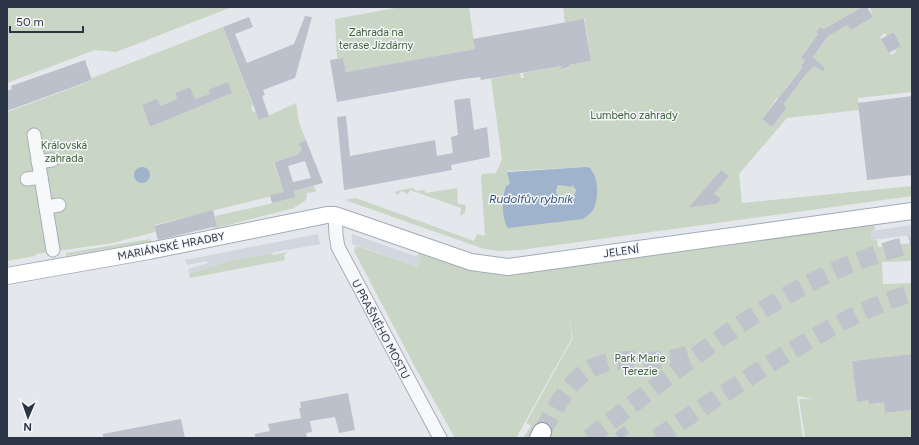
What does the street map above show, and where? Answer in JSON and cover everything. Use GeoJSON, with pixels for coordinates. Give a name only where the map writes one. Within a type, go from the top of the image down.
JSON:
{"type":"FeatureCollection","features":[{"type":"Feature","properties":{"kind":"main road","name":"JELENÍ"},"geometry":{"type":"LineString","coordinates":[[335,215],[471,262],[508,267],[912,210]]}},
{"type":"Feature","properties":{"kind":"main road","name":"MARIÁNSKÉ HRADBY"},"geometry":{"type":"LineString","coordinates":[[7,276],[157,249],[318,216],[335,215]]}},
{"type":"Feature","properties":{"kind":"street"},"geometry":{"type":"LineString","coordinates":[[34,135],[41,177],[53,206],[53,250]]}},
{"type":"Feature","properties":{"kind":"street"},"geometry":{"type":"LineString","coordinates":[[38,162],[52,160]]}},
{"type":"Feature","properties":{"kind":"street"},"geometry":{"type":"LineString","coordinates":[[27,179],[41,177]]}},
{"type":"Feature","properties":{"kind":"street","name":"U PRAŠNÉHO MOSTU"},"geometry":{"type":"LineString","coordinates":[[335,215],[337,243],[440,438]]}},
{"type":"Feature","properties":{"kind":"shaded area"},"geometry":{"type":"Polygon","coordinates":[[[912,225],[912,235],[872,240],[871,231],[912,225]]]}},
{"type":"Feature","properties":{"kind":"shaded area"},"geometry":{"type":"Polygon","coordinates":[[[318,234],[320,244],[232,260],[189,274],[188,269],[208,263],[207,261],[187,265],[185,260],[318,234]]]}},
{"type":"Feature","properties":{"kind":"shaded area"},"geometry":{"type":"Polygon","coordinates":[[[352,234],[421,258],[417,267],[352,244],[352,234]]]}},
{"type":"Feature","properties":{"kind":"green space"},"geometry":{"type":"Polygon","coordinates":[[[7,7],[232,7],[116,52],[95,50],[7,83],[7,7]]]}},
{"type":"Feature","properties":{"kind":"green space","name":"Zahrada na terase Jízdárny"},"geometry":{"type":"Polygon","coordinates":[[[401,7],[469,7],[475,49],[346,72],[343,58],[337,59],[335,19],[401,7]]]}},
{"type":"Feature","properties":{"kind":"green space","name":"Lumbeho zahrady"},"geometry":{"type":"Polygon","coordinates":[[[563,7],[862,7],[824,29],[820,27],[816,32],[818,34],[801,58],[805,60],[801,66],[802,68],[784,90],[790,95],[817,61],[813,57],[826,40],[824,38],[848,25],[851,30],[873,17],[870,7],[912,7],[912,92],[858,98],[859,110],[787,118],[739,174],[742,203],[912,186],[912,196],[520,250],[500,251],[484,249],[345,200],[356,198],[474,241],[477,234],[485,236],[481,176],[482,174],[496,173],[502,159],[491,79],[520,73],[521,78],[524,78],[523,73],[561,66],[561,69],[570,68],[569,65],[591,61],[585,21],[587,19],[565,23],[563,7]],[[894,32],[887,36],[885,33],[880,37],[891,55],[896,52],[895,49],[901,45],[894,32]],[[777,98],[762,119],[772,127],[786,109],[784,106],[785,104],[777,98]],[[586,167],[507,171],[510,184],[508,228],[596,186],[592,170],[586,167]],[[721,170],[690,206],[716,204],[720,199],[714,194],[729,176],[721,170]]]}},
{"type":"Feature","properties":{"kind":"green space","name":"Královská zahrada"},"geometry":{"type":"Polygon","coordinates":[[[223,27],[253,106],[251,107],[253,112],[256,111],[259,120],[296,103],[299,123],[306,140],[299,143],[302,150],[299,154],[273,162],[285,193],[154,225],[155,232],[113,243],[36,254],[35,256],[7,261],[7,112],[91,81],[92,78],[223,27]],[[190,87],[175,93],[177,99],[160,106],[157,100],[142,105],[150,127],[232,93],[210,94],[195,99],[190,87]]]}},
{"type":"Feature","properties":{"kind":"green space"},"geometry":{"type":"Polygon","coordinates":[[[572,184],[574,184],[576,190],[574,196],[564,197],[557,195],[556,190],[558,185],[572,187],[572,184]]]}},
{"type":"Feature","properties":{"kind":"green space"},"geometry":{"type":"Polygon","coordinates":[[[314,186],[316,192],[307,193],[306,200],[294,208],[213,229],[213,227],[217,226],[215,216],[274,203],[294,191],[314,186]]]}},
{"type":"Feature","properties":{"kind":"green space"},"geometry":{"type":"Polygon","coordinates":[[[412,188],[416,191],[424,190],[426,193],[457,188],[458,204],[466,205],[465,213],[460,216],[461,208],[410,190],[408,194],[401,191],[398,195],[395,193],[397,191],[412,188]]]}},
{"type":"Feature","properties":{"kind":"green space","name":"Park Marie Terezie"},"geometry":{"type":"Polygon","coordinates":[[[874,224],[875,230],[871,231],[872,240],[877,240],[878,247],[912,243],[912,261],[882,262],[883,284],[912,283],[912,354],[852,361],[857,401],[868,400],[869,404],[876,401],[879,403],[879,399],[884,398],[886,413],[912,410],[912,438],[805,438],[799,399],[812,399],[797,396],[803,438],[551,438],[534,427],[528,438],[523,438],[531,426],[526,423],[573,338],[569,318],[572,338],[516,438],[455,438],[415,367],[354,251],[356,246],[417,267],[421,258],[417,257],[419,251],[465,267],[874,224]]]}},
{"type":"Feature","properties":{"kind":"green space"},"geometry":{"type":"Polygon","coordinates":[[[150,239],[152,242],[66,256],[66,253],[150,239]]]}},
{"type":"Feature","properties":{"kind":"green space"},"geometry":{"type":"Polygon","coordinates":[[[288,252],[284,255],[285,260],[190,278],[189,274],[232,260],[272,253],[273,255],[288,252]]]}},
{"type":"Feature","properties":{"kind":"water"},"geometry":{"type":"Polygon","coordinates":[[[142,167],[149,172],[150,175],[145,182],[142,183],[135,178],[134,175],[139,168],[142,167]]]}},
{"type":"Feature","properties":{"kind":"water","name":"Rudolfův rybník"},"geometry":{"type":"Polygon","coordinates":[[[590,168],[595,177],[597,189],[593,210],[583,219],[508,228],[504,218],[503,207],[506,186],[510,184],[507,172],[590,168]],[[572,184],[572,187],[558,185],[556,190],[557,195],[564,197],[574,196],[576,190],[572,184]]]}},
{"type":"Feature","properties":{"kind":"building"},"geometry":{"type":"Polygon","coordinates":[[[862,7],[867,7],[873,17],[851,30],[848,25],[828,36],[813,57],[825,68],[823,71],[814,66],[808,72],[784,103],[786,109],[772,127],[762,119],[802,68],[801,66],[805,60],[801,58],[818,34],[816,32],[820,27],[824,29],[862,7]]]}},
{"type":"Feature","properties":{"kind":"building"},"geometry":{"type":"Polygon","coordinates":[[[305,16],[312,17],[295,78],[263,90],[265,95],[262,96],[269,116],[259,120],[223,27],[249,17],[253,27],[235,34],[247,63],[294,44],[305,16]]]}},
{"type":"Feature","properties":{"kind":"building"},"geometry":{"type":"Polygon","coordinates":[[[584,19],[591,61],[569,65],[570,67],[561,69],[561,66],[481,80],[480,77],[464,79],[337,102],[330,60],[343,58],[346,72],[475,49],[473,39],[584,19]]]}},
{"type":"Feature","properties":{"kind":"building"},"geometry":{"type":"Polygon","coordinates":[[[894,32],[901,46],[889,53],[881,39],[894,32]]]}},
{"type":"Feature","properties":{"kind":"building"},"geometry":{"type":"Polygon","coordinates":[[[85,60],[92,80],[7,111],[7,91],[12,89],[11,86],[85,60]]]}},
{"type":"Feature","properties":{"kind":"building"},"geometry":{"type":"Polygon","coordinates":[[[228,82],[232,93],[150,127],[142,105],[157,99],[160,106],[177,99],[175,93],[190,87],[195,99],[210,94],[208,90],[228,82]]]}},
{"type":"Feature","properties":{"kind":"building"},"geometry":{"type":"Polygon","coordinates":[[[912,96],[912,175],[867,180],[858,103],[912,96]]]}},
{"type":"Feature","properties":{"kind":"building"},"geometry":{"type":"Polygon","coordinates":[[[470,98],[474,130],[487,127],[490,157],[451,165],[452,170],[344,190],[337,117],[346,116],[350,156],[435,140],[437,156],[453,153],[451,137],[458,135],[454,100],[470,98]]]}},
{"type":"Feature","properties":{"kind":"building"},"geometry":{"type":"Polygon","coordinates":[[[306,140],[323,183],[294,191],[295,197],[272,203],[270,195],[284,192],[274,162],[299,154],[302,150],[299,143],[306,140]],[[305,161],[288,166],[293,182],[311,178],[305,161]]]}},
{"type":"Feature","properties":{"kind":"building"},"geometry":{"type":"Polygon","coordinates":[[[721,170],[729,176],[714,194],[721,199],[716,204],[689,207],[721,170]]]}},
{"type":"Feature","properties":{"kind":"building"},"geometry":{"type":"Polygon","coordinates":[[[213,210],[217,226],[158,240],[154,226],[213,210]]]}},
{"type":"Feature","properties":{"kind":"building"},"geometry":{"type":"Polygon","coordinates":[[[912,354],[912,410],[885,413],[884,402],[869,404],[868,400],[857,402],[852,361],[912,354]]]}},
{"type":"Feature","properties":{"kind":"building"},"geometry":{"type":"Polygon","coordinates":[[[348,393],[355,430],[339,433],[335,417],[310,421],[312,432],[306,433],[307,438],[255,438],[255,434],[270,431],[268,424],[301,418],[299,408],[301,408],[300,402],[348,393]]]}},
{"type":"Feature","properties":{"kind":"building"},"geometry":{"type":"Polygon","coordinates":[[[181,419],[185,438],[103,438],[103,434],[181,419]]]}},
{"type":"Feature","properties":{"kind":"building"},"geometry":{"type":"Polygon","coordinates":[[[624,426],[629,433],[622,438],[619,438],[615,433],[624,426]]]}},
{"type":"Feature","properties":{"kind":"tunnel"},"geometry":{"type":"LineString","coordinates":[[589,438],[702,351],[781,299],[823,277],[866,258],[912,244]]}},
{"type":"Feature","properties":{"kind":"tunnel"},"geometry":{"type":"LineString","coordinates":[[657,438],[768,365],[820,334],[856,315],[893,299],[912,293]]}},
{"type":"Feature","properties":{"kind":"tunnel"},"geometry":{"type":"LineString","coordinates":[[542,432],[557,405],[575,381],[585,372],[597,365],[612,361],[669,359],[693,353]]}}]}
